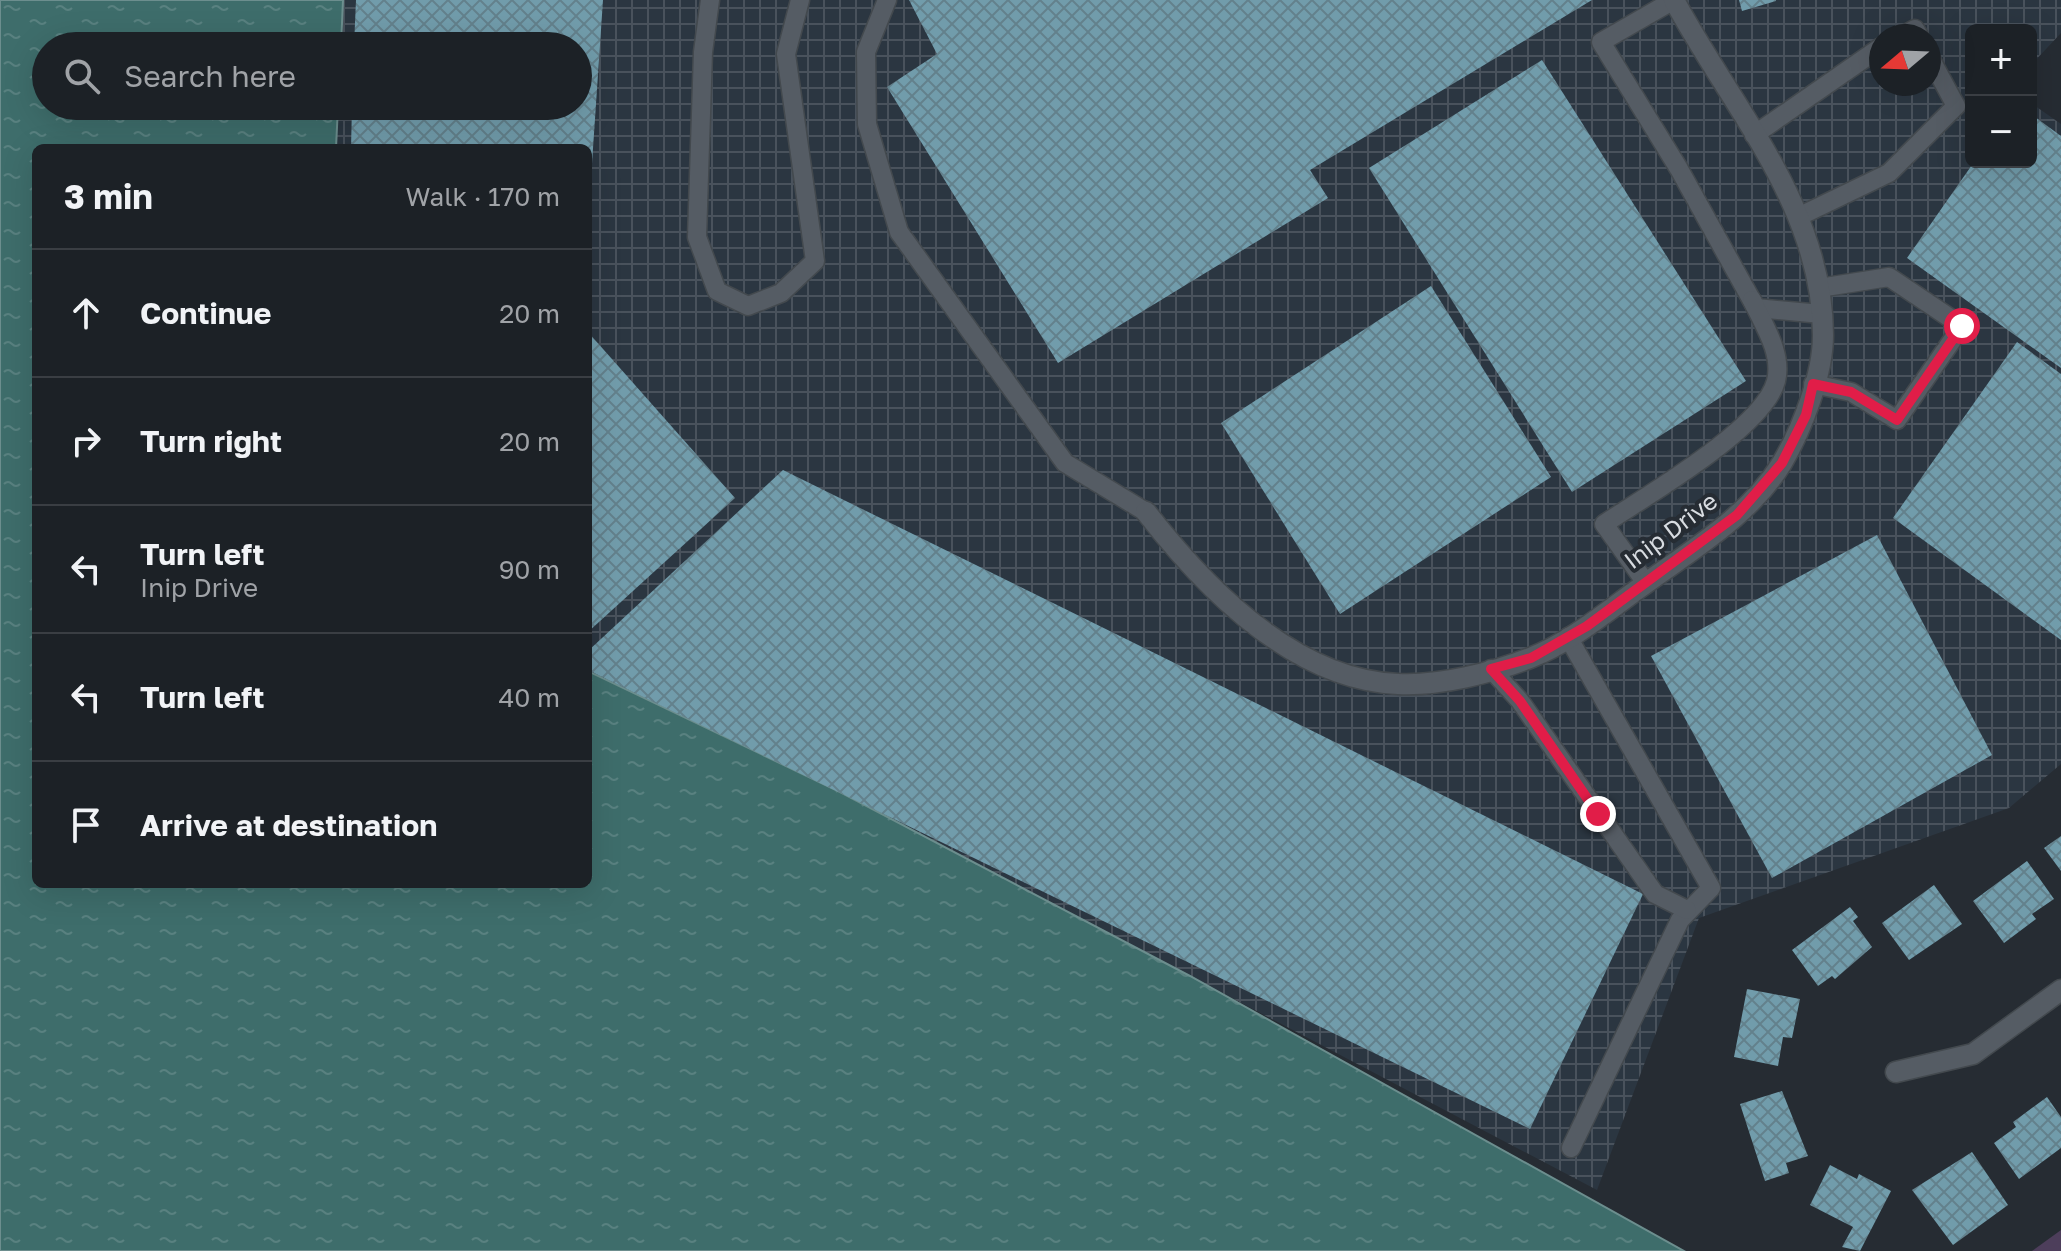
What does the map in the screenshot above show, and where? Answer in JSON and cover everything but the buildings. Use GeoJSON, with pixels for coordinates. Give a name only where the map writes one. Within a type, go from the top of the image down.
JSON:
{"type":"FeatureCollection","features":[{"type":"Feature","properties":{"kind":"street","name":"Inip Drive"},"geometry":{"type":"LineString","coordinates":[[1146,512],[1179,554],[1235,606],[1306,657],[1352,676],[1397,685],[1454,678],[1531,658],[1568,637],[1646,583],[1737,515],[1782,463],[1806,415],[1823,338],[1818,273],[1788,189],[1705,58],[1674,0]]}},
{"type":"Feature","properties":{"kind":"street"},"geometry":{"type":"LineString","coordinates":[[1896,1072],[1973,1054],[2061,990]]}},
{"type":"Feature","properties":{"kind":"lane"},"geometry":{"type":"LineString","coordinates":[[710,0],[703,52],[697,237],[717,291],[748,306],[781,293],[815,261],[786,54],[800,0]]}},
{"type":"Feature","properties":{"kind":"lane"},"geometry":{"type":"LineString","coordinates":[[887,0],[866,52],[867,124],[899,232],[1065,463],[1146,512]]}},
{"type":"Feature","properties":{"kind":"lane"},"geometry":{"type":"LineString","coordinates":[[1674,0],[1601,42],[1679,169],[1756,308],[1821,314]]}},
{"type":"Feature","properties":{"kind":"lane"},"geometry":{"type":"LineString","coordinates":[[1754,135],[1869,55]]}},
{"type":"Feature","properties":{"kind":"lane"},"geometry":{"type":"LineString","coordinates":[[1800,216],[1837,201],[1889,173],[1956,106],[1941,78]]}},
{"type":"Feature","properties":{"kind":"lane"},"geometry":{"type":"LineString","coordinates":[[1813,384],[1851,392],[1897,420],[1962,326],[1889,277],[1819,288]]}},
{"type":"Feature","properties":{"kind":"lane"},"geometry":{"type":"LineString","coordinates":[[1646,583],[1604,524],[1728,439],[1755,415],[1776,382],[1777,355],[1749,294]]}},
{"type":"Feature","properties":{"kind":"lane"},"geometry":{"type":"LineString","coordinates":[[1568,637],[1711,888],[1687,910],[1571,1148]]}},
{"type":"Feature","properties":{"kind":"lane"},"geometry":{"type":"LineString","coordinates":[[1491,669],[1520,701],[1655,894],[1687,910]]}},
{"type":"Feature","properties":{"kind":"shaded area"},"geometry":{"type":"Polygon","coordinates":[[[343,0],[2061,0],[2061,33],[2037,59],[2037,24],[1965,24],[1965,168],[2037,168],[2037,107],[2061,124],[2061,764],[2009,808],[1699,918],[1597,1190],[840,792],[592,673],[592,144],[336,144],[337,120],[592,120],[592,32],[342,32],[343,0]]]}},
{"type":"Feature","properties":{"kind":"shaded area"},"geometry":{"type":"Polygon","coordinates":[[[2061,1230],[2061,1251],[2032,1251],[2061,1230]]]}},
{"type":"Feature","properties":{"kind":"water"},"geometry":{"type":"Polygon","coordinates":[[[0,0],[343,0],[342,32],[32,32],[32,120],[337,120],[336,144],[32,144],[32,888],[592,888],[592,673],[840,792],[1190,976],[1684,1251],[0,1251],[0,0]]]}},
{"type":"Feature","properties":{"kind":"route"},"geometry":{"type":"LineString","coordinates":[[1598,814],[1520,701],[1491,669],[1531,658],[1587,626],[1737,515],[1782,463],[1806,415],[1813,384],[1851,392],[1897,420],[1962,326]]}}]}
